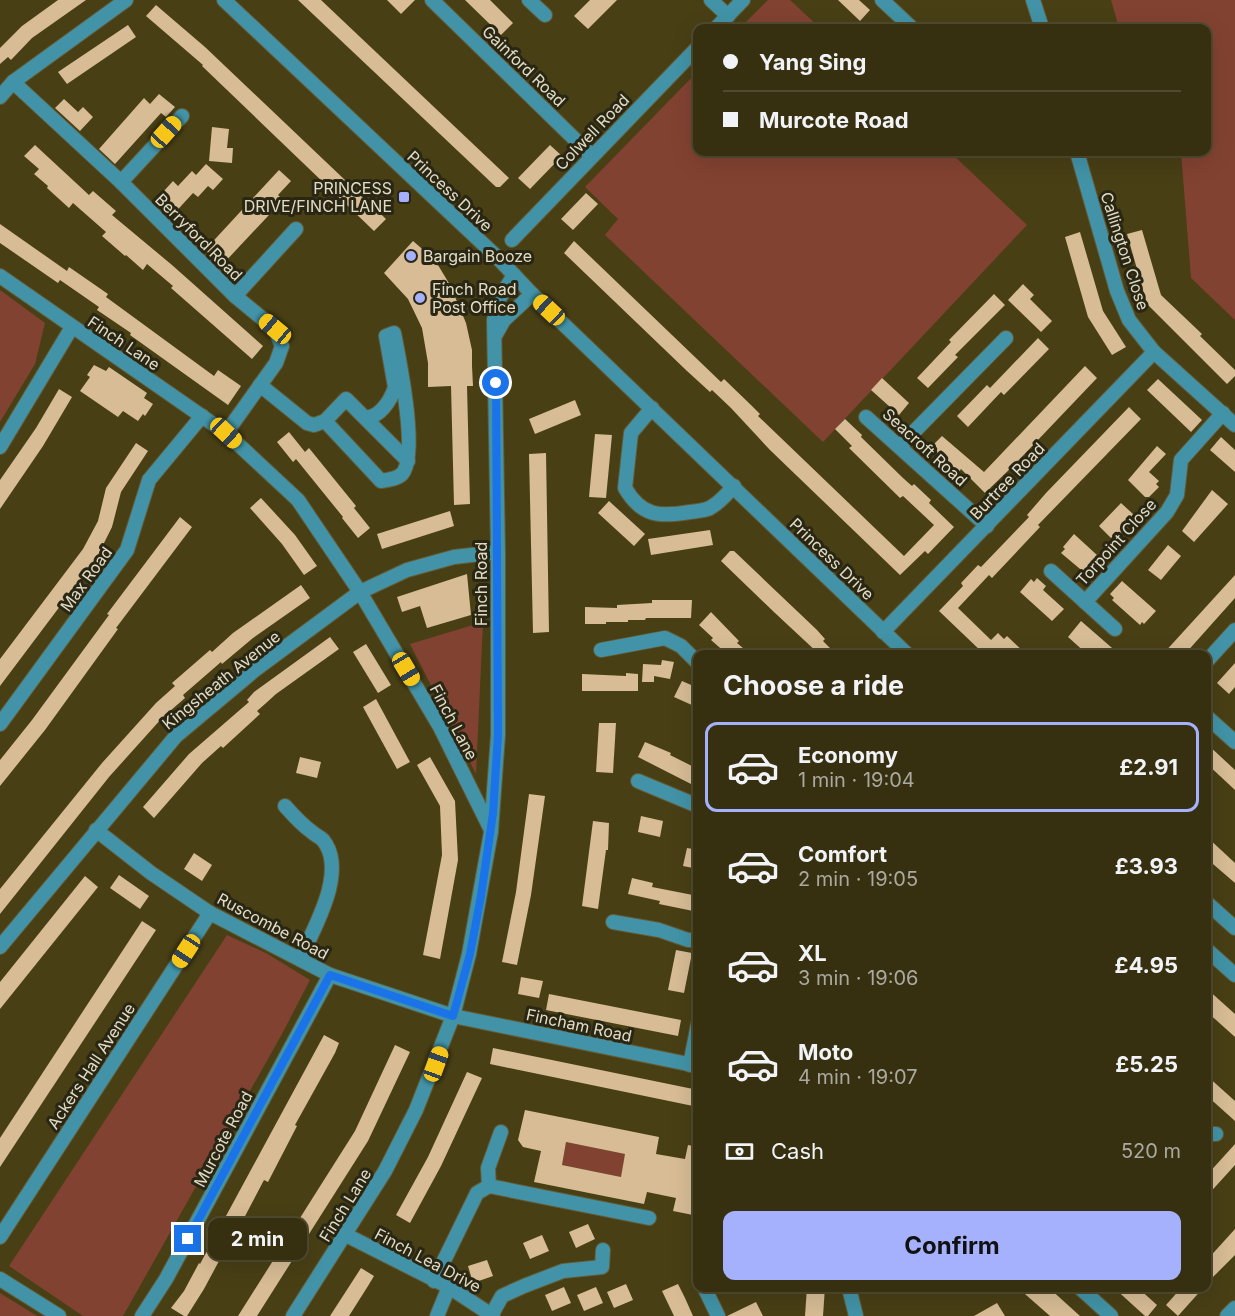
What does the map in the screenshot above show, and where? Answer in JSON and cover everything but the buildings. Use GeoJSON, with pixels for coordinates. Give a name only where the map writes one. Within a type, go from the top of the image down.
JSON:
{"type":"FeatureCollection","features":[{"type":"Feature","properties":{"kind":"street"},"geometry":{"type":"LineString","coordinates":[[0,97],[13,82],[126,0]]}},
{"type":"Feature","properties":{"kind":"street","name":"Princess Drive"},"geometry":{"type":"LineString","coordinates":[[224,0],[514,275],[903,650]]}},
{"type":"Feature","properties":{"kind":"street","name":"Gainford Road"},"geometry":{"type":"LineString","coordinates":[[432,0],[592,156]]}},
{"type":"Feature","properties":{"kind":"street"},"geometry":{"type":"LineString","coordinates":[[529,0],[545,15]]}},
{"type":"Feature","properties":{"kind":"street"},"geometry":{"type":"LineString","coordinates":[[711,0],[728,16]]}},
{"type":"Feature","properties":{"kind":"street"},"geometry":{"type":"LineString","coordinates":[[720,24],[743,0]]}},
{"type":"Feature","properties":{"kind":"street"},"geometry":{"type":"LineString","coordinates":[[882,0],[908,24]]}},
{"type":"Feature","properties":{"kind":"street"},"geometry":{"type":"LineString","coordinates":[[1033,0],[1041,24]]}},
{"type":"Feature","properties":{"kind":"street","name":"Colwell Road"},"geometry":{"type":"LineString","coordinates":[[512,240],[693,52]]}},
{"type":"Feature","properties":{"kind":"street","name":"Berryford Road"},"geometry":{"type":"LineString","coordinates":[[13,82],[121,182],[235,296],[275,329],[282,346],[276,363],[226,433]]}},
{"type":"Feature","properties":{"kind":"street"},"geometry":{"type":"LineString","coordinates":[[121,182],[182,116]]}},
{"type":"Feature","properties":{"kind":"street","name":"Callington Close"},"geometry":{"type":"LineString","coordinates":[[1078,156],[1117,291],[1129,320],[1154,352],[1235,425]]}},
{"type":"Feature","properties":{"kind":"street"},"geometry":{"type":"LineString","coordinates":[[235,296],[296,229]]}},
{"type":"Feature","properties":{"kind":"street","name":"Finch Road"},"geometry":{"type":"LineString","coordinates":[[491,832],[498,735],[495,309],[514,275]]}},
{"type":"Feature","properties":{"kind":"street","name":"Finch Lane"},"geometry":{"type":"LineString","coordinates":[[0,276],[226,433],[298,500],[360,592],[440,727],[491,832],[470,954],[453,1016],[416,1110],[385,1171],[293,1316]]}},
{"type":"Feature","properties":{"kind":"street"},"geometry":{"type":"LineString","coordinates":[[495,336],[504,320],[532,294]]}},
{"type":"Feature","properties":{"kind":"street"},"geometry":{"type":"LineString","coordinates":[[0,447],[72,327]]}},
{"type":"Feature","properties":{"kind":"street"},"geometry":{"type":"LineString","coordinates":[[325,421],[381,481],[402,475],[408,461],[408,424],[394,333],[386,336],[395,387],[377,414],[372,418],[365,417]]}},
{"type":"Feature","properties":{"kind":"street"},"geometry":{"type":"LineString","coordinates":[[900,446],[1006,338]]}},
{"type":"Feature","properties":{"kind":"street","name":"Burtree Road"},"geometry":{"type":"LineString","coordinates":[[883,632],[1154,352]]}},
{"type":"Feature","properties":{"kind":"street"},"geometry":{"type":"LineString","coordinates":[[260,385],[307,423],[317,425],[325,421],[346,399],[408,461]]}},
{"type":"Feature","properties":{"kind":"street"},"geometry":{"type":"LineString","coordinates":[[652,408],[636,425],[630,437],[625,488],[639,505],[649,513],[660,516],[703,510],[713,506],[734,486]]}},
{"type":"Feature","properties":{"kind":"street","name":"Torpoint Close"},"geometry":{"type":"LineString","coordinates":[[1084,602],[1167,512],[1177,495],[1181,460],[1223,413]]}},
{"type":"Feature","properties":{"kind":"street","name":"Max Road"},"geometry":{"type":"LineString","coordinates":[[0,724],[127,550],[149,480],[202,416]]}},
{"type":"Feature","properties":{"kind":"street","name":"Seacroft Road"},"geometry":{"type":"LineString","coordinates":[[866,417],[987,526]]}},
{"type":"Feature","properties":{"kind":"street","name":"Kingsheath Avenue"},"geometry":{"type":"LineString","coordinates":[[0,947],[176,736],[256,669],[360,592],[407,570],[454,557],[498,552]]}},
{"type":"Feature","properties":{"kind":"street"},"geometry":{"type":"LineString","coordinates":[[1051,571],[1115,629]]}},
{"type":"Feature","properties":{"kind":"street"},"geometry":{"type":"LineString","coordinates":[[1211,656],[1235,630]]}},
{"type":"Feature","properties":{"kind":"street"},"geometry":{"type":"LineString","coordinates":[[601,650],[665,638],[681,646],[693,658]]}},
{"type":"Feature","properties":{"kind":"street"},"geometry":{"type":"LineString","coordinates":[[1211,720],[1235,742]]}},
{"type":"Feature","properties":{"kind":"street"},"geometry":{"type":"LineString","coordinates":[[638,781],[693,804]]}},
{"type":"Feature","properties":{"kind":"street"},"geometry":{"type":"LineString","coordinates":[[285,805],[313,833],[322,838],[330,852],[333,869],[327,896],[300,959]]}},
{"type":"Feature","properties":{"kind":"street","name":"Ruscombe Road"},"geometry":{"type":"LineString","coordinates":[[96,830],[152,873],[210,913],[330,975],[453,1016]]}},
{"type":"Feature","properties":{"kind":"street"},"geometry":{"type":"LineString","coordinates":[[1211,906],[1235,928]]}},
{"type":"Feature","properties":{"kind":"street","name":"Ackers Hall Avenue"},"geometry":{"type":"LineString","coordinates":[[0,1237],[210,913]]}},
{"type":"Feature","properties":{"kind":"street"},"geometry":{"type":"LineString","coordinates":[[613,922],[660,930],[693,940]]}},
{"type":"Feature","properties":{"kind":"street"},"geometry":{"type":"LineString","coordinates":[[1211,954],[1235,975]]}},
{"type":"Feature","properties":{"kind":"street","name":"Murcote Road"},"geometry":{"type":"LineString","coordinates":[[142,1316],[166,1279],[330,975]]}},
{"type":"Feature","properties":{"kind":"street","name":"Fincham Road"},"geometry":{"type":"LineString","coordinates":[[453,1016],[693,1066]]}},
{"type":"Feature","properties":{"kind":"street"},"geometry":{"type":"LineString","coordinates":[[489,1186],[488,1168],[501,1132]]}},
{"type":"Feature","properties":{"kind":"street"},"geometry":{"type":"LineString","coordinates":[[434,1281],[477,1193],[489,1186],[649,1218]]}},
{"type":"Feature","properties":{"kind":"street","name":"Finch Lea Drive"},"geometry":{"type":"LineString","coordinates":[[346,1235],[449,1287],[492,1315]]}},
{"type":"Feature","properties":{"kind":"street"},"geometry":{"type":"LineString","coordinates":[[492,1315],[502,1296],[524,1286],[563,1271],[602,1267],[603,1250]]}},
{"type":"Feature","properties":{"kind":"street"},"geometry":{"type":"LineString","coordinates":[[0,1279],[58,1316]]}},
{"type":"Feature","properties":{"kind":"street"},"geometry":{"type":"LineString","coordinates":[[437,1316],[449,1287]]}},
{"type":"Feature","properties":{"kind":"street"},"geometry":{"type":"LineString","coordinates":[[706,1292],[718,1316]]}},
{"type":"Feature","properties":{"kind":"street"},"geometry":{"type":"LineString","coordinates":[[850,1292],[856,1316]]}},
{"type":"Feature","properties":{"kind":"street"},"geometry":{"type":"LineString","coordinates":[[1085,1292],[1111,1316]]}},
{"type":"Feature","properties":{"kind":"street"},"geometry":{"type":"LineString","coordinates":[[1227,1316],[1235,1308]]}},
{"type":"Feature","properties":{"kind":"shaded area"},"geometry":{"type":"Polygon","coordinates":[[[768,0],[790,0],[816,24],[744,24],[768,0]]]}},
{"type":"Feature","properties":{"kind":"shaded area"},"geometry":{"type":"Polygon","coordinates":[[[1111,0],[1235,0],[1235,320],[1191,278],[1181,156],[1211,156],[1211,24],[1118,24],[1111,0]]]}},
{"type":"Feature","properties":{"kind":"shaded area"},"geometry":{"type":"Polygon","coordinates":[[[693,76],[693,156],[954,156],[1027,225],[823,442],[605,235],[618,219],[585,187],[693,76]]]}},
{"type":"Feature","properties":{"kind":"shaded area"},"geometry":{"type":"Polygon","coordinates":[[[0,290],[45,323],[35,364],[0,422],[0,290]]]}},
{"type":"Feature","properties":{"kind":"shaded area"},"geometry":{"type":"Polygon","coordinates":[[[483,622],[476,774],[410,644],[483,622]]]}},
{"type":"Feature","properties":{"kind":"shaded area"},"geometry":{"type":"Polygon","coordinates":[[[227,935],[266,953],[310,980],[123,1316],[83,1316],[9,1266],[227,935]]]}},
{"type":"Feature","properties":{"kind":"shaded area"},"geometry":{"type":"Polygon","coordinates":[[[566,1142],[630,1155],[624,1159],[622,1173],[626,1178],[562,1165],[566,1142]]]}},
{"type":"Feature","properties":{"kind":"shaded area"},"geometry":{"type":"Polygon","coordinates":[[[0,1293],[37,1316],[0,1316],[0,1293]]]}},
{"type":"Feature","properties":{"kind":"place","name":"PRINCESS DRIVE/FINCH LANE"},"geometry":{"type":"Point","coordinates":[404,197]}},
{"type":"Feature","properties":{"kind":"place","name":"Bargain Booze"},"geometry":{"type":"Point","coordinates":[411,256]}},
{"type":"Feature","properties":{"kind":"place","name":"Finch Road Post Office"},"geometry":{"type":"Point","coordinates":[420,298]}},
{"type":"Feature","properties":{"kind":"route"},"geometry":{"type":"LineString","coordinates":[[188,1239],[330,975],[453,1016],[470,954],[493,813],[498,735],[496,383]]}}]}
